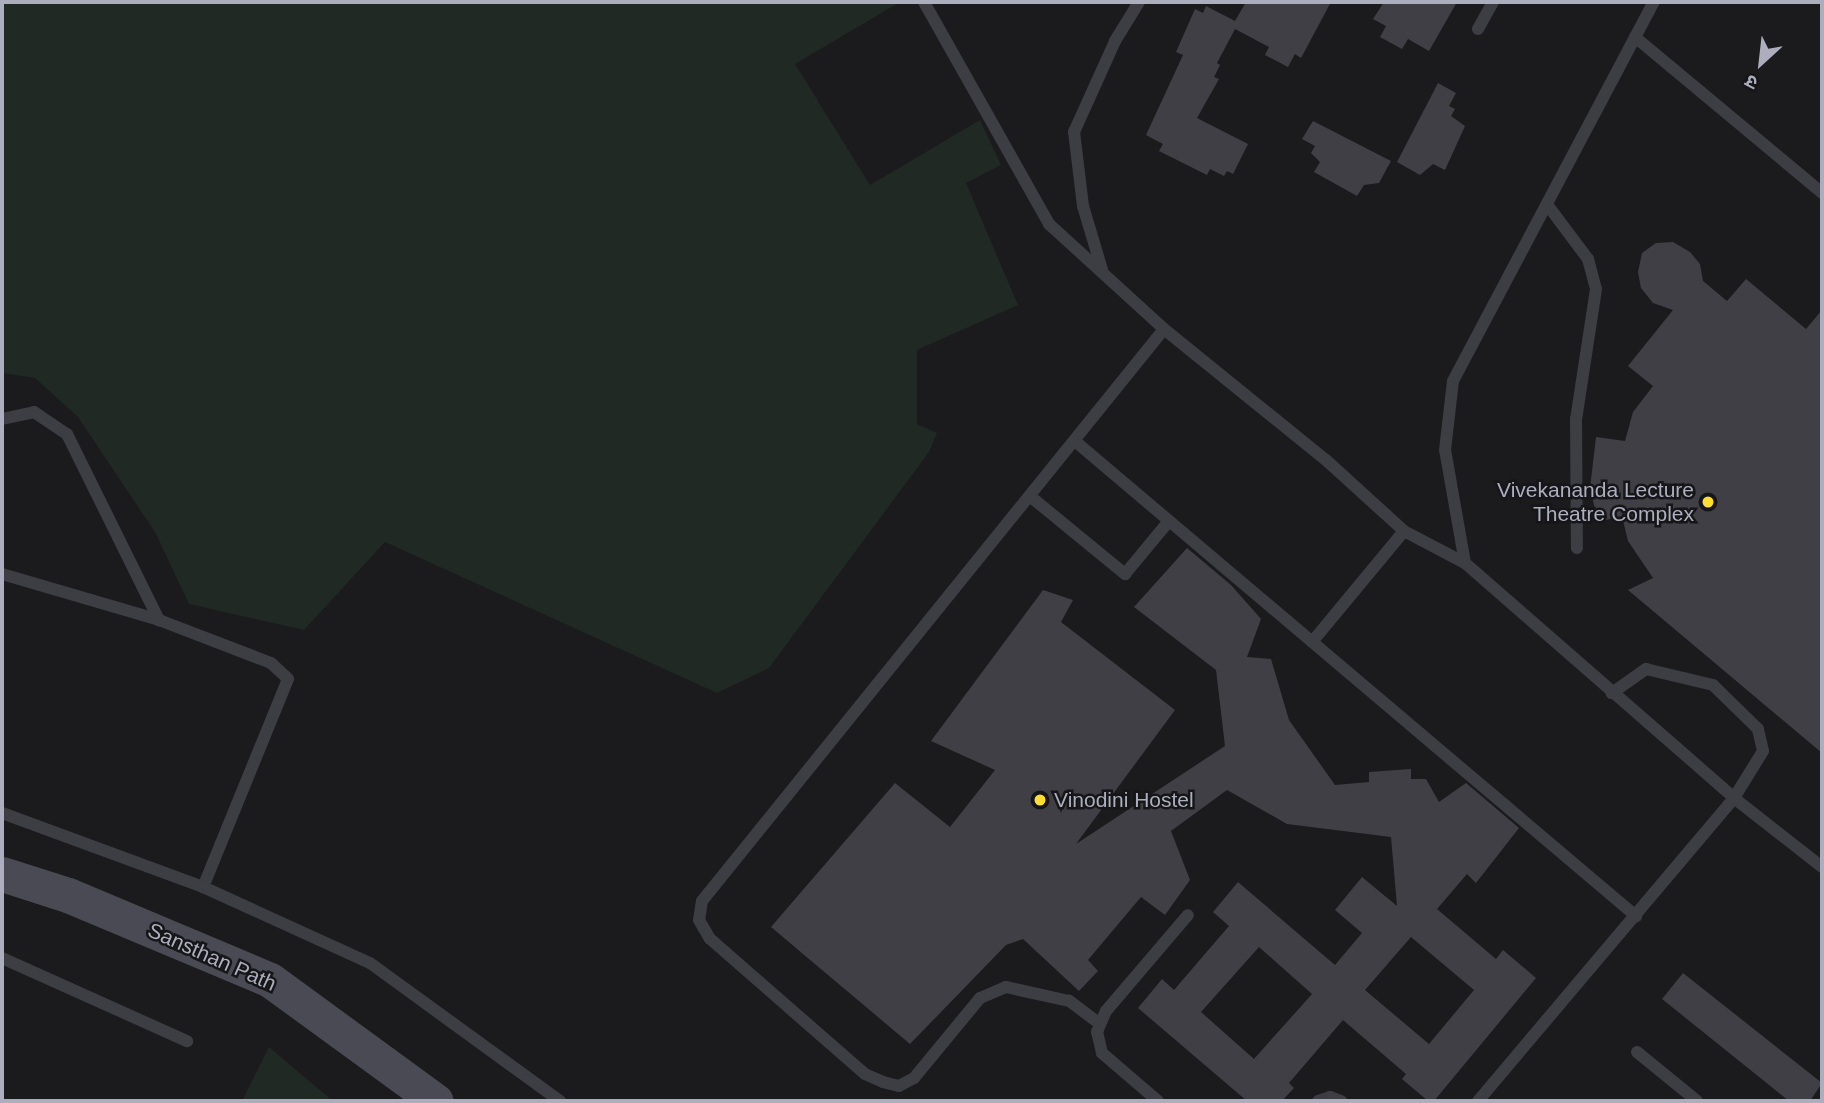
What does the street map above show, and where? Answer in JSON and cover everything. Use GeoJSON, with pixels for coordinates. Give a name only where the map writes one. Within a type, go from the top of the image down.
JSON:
{"type":"FeatureCollection","features":[{"type":"Feature","properties":{"kind":"street","name":"Sansthan Path"},"geometry":{"type":"LineString","coordinates":[[2,874],[68,895],[270,980],[436,1101]]}},
{"type":"Feature","properties":{"kind":"lane"},"geometry":{"type":"LineString","coordinates":[[924,2],[1049,224],[1164,329],[1326,460],[1404,531],[1465,563],[1734,798],[1822,867]]}},
{"type":"Feature","properties":{"kind":"lane"},"geometry":{"type":"LineString","coordinates":[[1103,273],[1083,206],[1074,132],[1115,41],[1139,2]]}},
{"type":"Feature","properties":{"kind":"lane"},"geometry":{"type":"LineString","coordinates":[[1478,29],[1493,2]]}},
{"type":"Feature","properties":{"kind":"lane"},"geometry":{"type":"LineString","coordinates":[[1465,563],[1445,450],[1453,381],[1549,207],[1654,2]]}},
{"type":"Feature","properties":{"kind":"lane"},"geometry":{"type":"LineString","coordinates":[[1635,37],[1822,193]]}},
{"type":"Feature","properties":{"kind":"lane"},"geometry":{"type":"LineString","coordinates":[[1549,207],[1588,260],[1596,289],[1576,419],[1577,548]]}},
{"type":"Feature","properties":{"kind":"lane"},"geometry":{"type":"LineString","coordinates":[[1100,1024],[1069,1001],[1006,987],[980,998],[914,1078],[899,1086],[883,1082],[865,1074],[709,939],[699,920],[702,901],[1076,442],[1164,329]]}},
{"type":"Feature","properties":{"kind":"lane"},"geometry":{"type":"LineString","coordinates":[[2,419],[34,412],[67,434],[159,620]]}},
{"type":"Feature","properties":{"kind":"lane"},"geometry":{"type":"LineString","coordinates":[[1076,442],[1636,916]]}},
{"type":"Feature","properties":{"kind":"lane"},"geometry":{"type":"LineString","coordinates":[[1031,497],[1125,574],[1169,521]]}},
{"type":"Feature","properties":{"kind":"lane"},"geometry":{"type":"LineString","coordinates":[[1312,642],[1404,531]]}},
{"type":"Feature","properties":{"kind":"lane"},"geometry":{"type":"LineString","coordinates":[[2,575],[159,620],[271,663],[288,679],[203,887]]}},
{"type":"Feature","properties":{"kind":"lane"},"geometry":{"type":"LineString","coordinates":[[1478,1101],[1734,798],[1763,751],[1758,729],[1713,685],[1646,670],[1612,694]]}},
{"type":"Feature","properties":{"kind":"lane"},"geometry":{"type":"LineString","coordinates":[[2,813],[203,887],[370,963],[560,1101]]}},
{"type":"Feature","properties":{"kind":"lane"},"geometry":{"type":"LineString","coordinates":[[1158,1101],[1102,1053],[1100,1024],[1106,1011],[1188,915]]}},
{"type":"Feature","properties":{"kind":"lane"},"geometry":{"type":"LineString","coordinates":[[2,958],[187,1041]]}},
{"type":"Feature","properties":{"kind":"lane"},"geometry":{"type":"LineString","coordinates":[[1637,1052],[1697,1101]]}},
{"type":"Feature","properties":{"kind":"lane"},"geometry":{"type":"LineString","coordinates":[[1318,1101],[1330,1097],[1341,1101]]}},
{"type":"Feature","properties":{"kind":"shaded area"},"geometry":{"type":"Polygon","coordinates":[[[2,2],[900,2],[795,64],[870,185],[980,120],[1001,165],[966,183],[1018,305],[917,350],[917,424],[937,433],[929,452],[769,668],[717,693],[385,542],[304,630],[189,604],[155,532],[78,417],[35,378],[2,373],[2,2]]]}},
{"type":"Feature","properties":{"kind":"shaded area"},"geometry":{"type":"Polygon","coordinates":[[[269,1047],[333,1101],[242,1101],[269,1047]]]}},
{"type":"Feature","properties":{"kind":"building"},"geometry":{"type":"Polygon","coordinates":[[[1246,2],[1331,2],[1301,58],[1295,54],[1288,67],[1265,55],[1269,47],[1235,29],[1217,63],[1220,65],[1214,77],[1219,79],[1197,118],[1248,144],[1233,174],[1227,171],[1224,176],[1210,169],[1207,175],[1159,151],[1163,144],[1146,135],[1183,55],[1176,52],[1195,9],[1203,13],[1206,6],[1235,21],[1246,2]]]}},
{"type":"Feature","properties":{"kind":"building"},"geometry":{"type":"Polygon","coordinates":[[[1384,2],[1457,2],[1429,51],[1408,39],[1402,49],[1380,37],[1386,26],[1373,19],[1384,2]]]}},
{"type":"Feature","properties":{"kind":"building"},"geometry":{"type":"Polygon","coordinates":[[[1438,83],[1456,93],[1449,106],[1455,109],[1451,116],[1465,126],[1445,170],[1433,164],[1420,175],[1397,162],[1438,83]]]}},
{"type":"Feature","properties":{"kind":"building"},"geometry":{"type":"Polygon","coordinates":[[[1313,121],[1391,161],[1379,183],[1364,185],[1357,196],[1314,172],[1320,162],[1311,153],[1315,146],[1302,139],[1313,121]]]}},
{"type":"Feature","properties":{"kind":"building","name":"Vivekananda Lecture Theatre Complex"},"geometry":{"type":"Polygon","coordinates":[[[1673,242],[1690,252],[1700,264],[1703,281],[1727,301],[1746,279],[1806,329],[1822,310],[1822,753],[1628,590],[1653,578],[1628,541],[1622,516],[1598,522],[1590,488],[1596,437],[1625,441],[1633,412],[1653,386],[1628,366],[1673,310],[1653,303],[1641,288],[1638,272],[1642,253],[1656,243],[1673,242]]]}},
{"type":"Feature","properties":{"kind":"building","name":"Vinodini Hostel"},"geometry":{"type":"Polygon","coordinates":[[[1187,548],[1231,585],[1261,619],[1247,657],[1271,659],[1289,720],[1335,785],[1369,782],[1369,772],[1411,769],[1411,779],[1426,779],[1439,802],[1466,783],[1519,828],[1476,883],[1467,874],[1437,909],[1496,959],[1503,950],[1536,978],[1434,1101],[1428,1101],[1402,1079],[1406,1074],[1343,1020],[1289,1083],[1294,1088],[1282,1101],[1247,1101],[1138,1008],[1162,979],[1174,990],[1229,926],[1213,912],[1238,882],[1335,965],[1362,933],[1335,910],[1362,877],[1397,906],[1391,837],[1287,824],[1227,790],[1171,831],[1190,880],[1165,915],[1141,897],[1088,960],[1098,971],[1079,991],[1023,939],[1006,945],[910,1044],[771,927],[895,783],[950,827],[995,770],[931,741],[1043,590],[1073,600],[1061,622],[1175,710],[1076,844],[1225,746],[1216,670],[1134,607],[1187,548]],[[1411,937],[1365,990],[1429,1044],[1474,990],[1411,937]],[[1259,947],[1201,1012],[1254,1059],[1312,994],[1259,947]]]}},
{"type":"Feature","properties":{"kind":"building"},"geometry":{"type":"Polygon","coordinates":[[[1683,973],[1822,1083],[1810,1101],[1789,1101],[1662,999],[1683,973]]]}},
{"type":"Feature","properties":{"kind":"place","name":"Vivekananda Lecture Theatre Complex"},"geometry":{"type":"Point","coordinates":[1708,502]}},
{"type":"Feature","properties":{"kind":"place","name":"Vinodini Hostel"},"geometry":{"type":"Point","coordinates":[1040,800]}}]}
